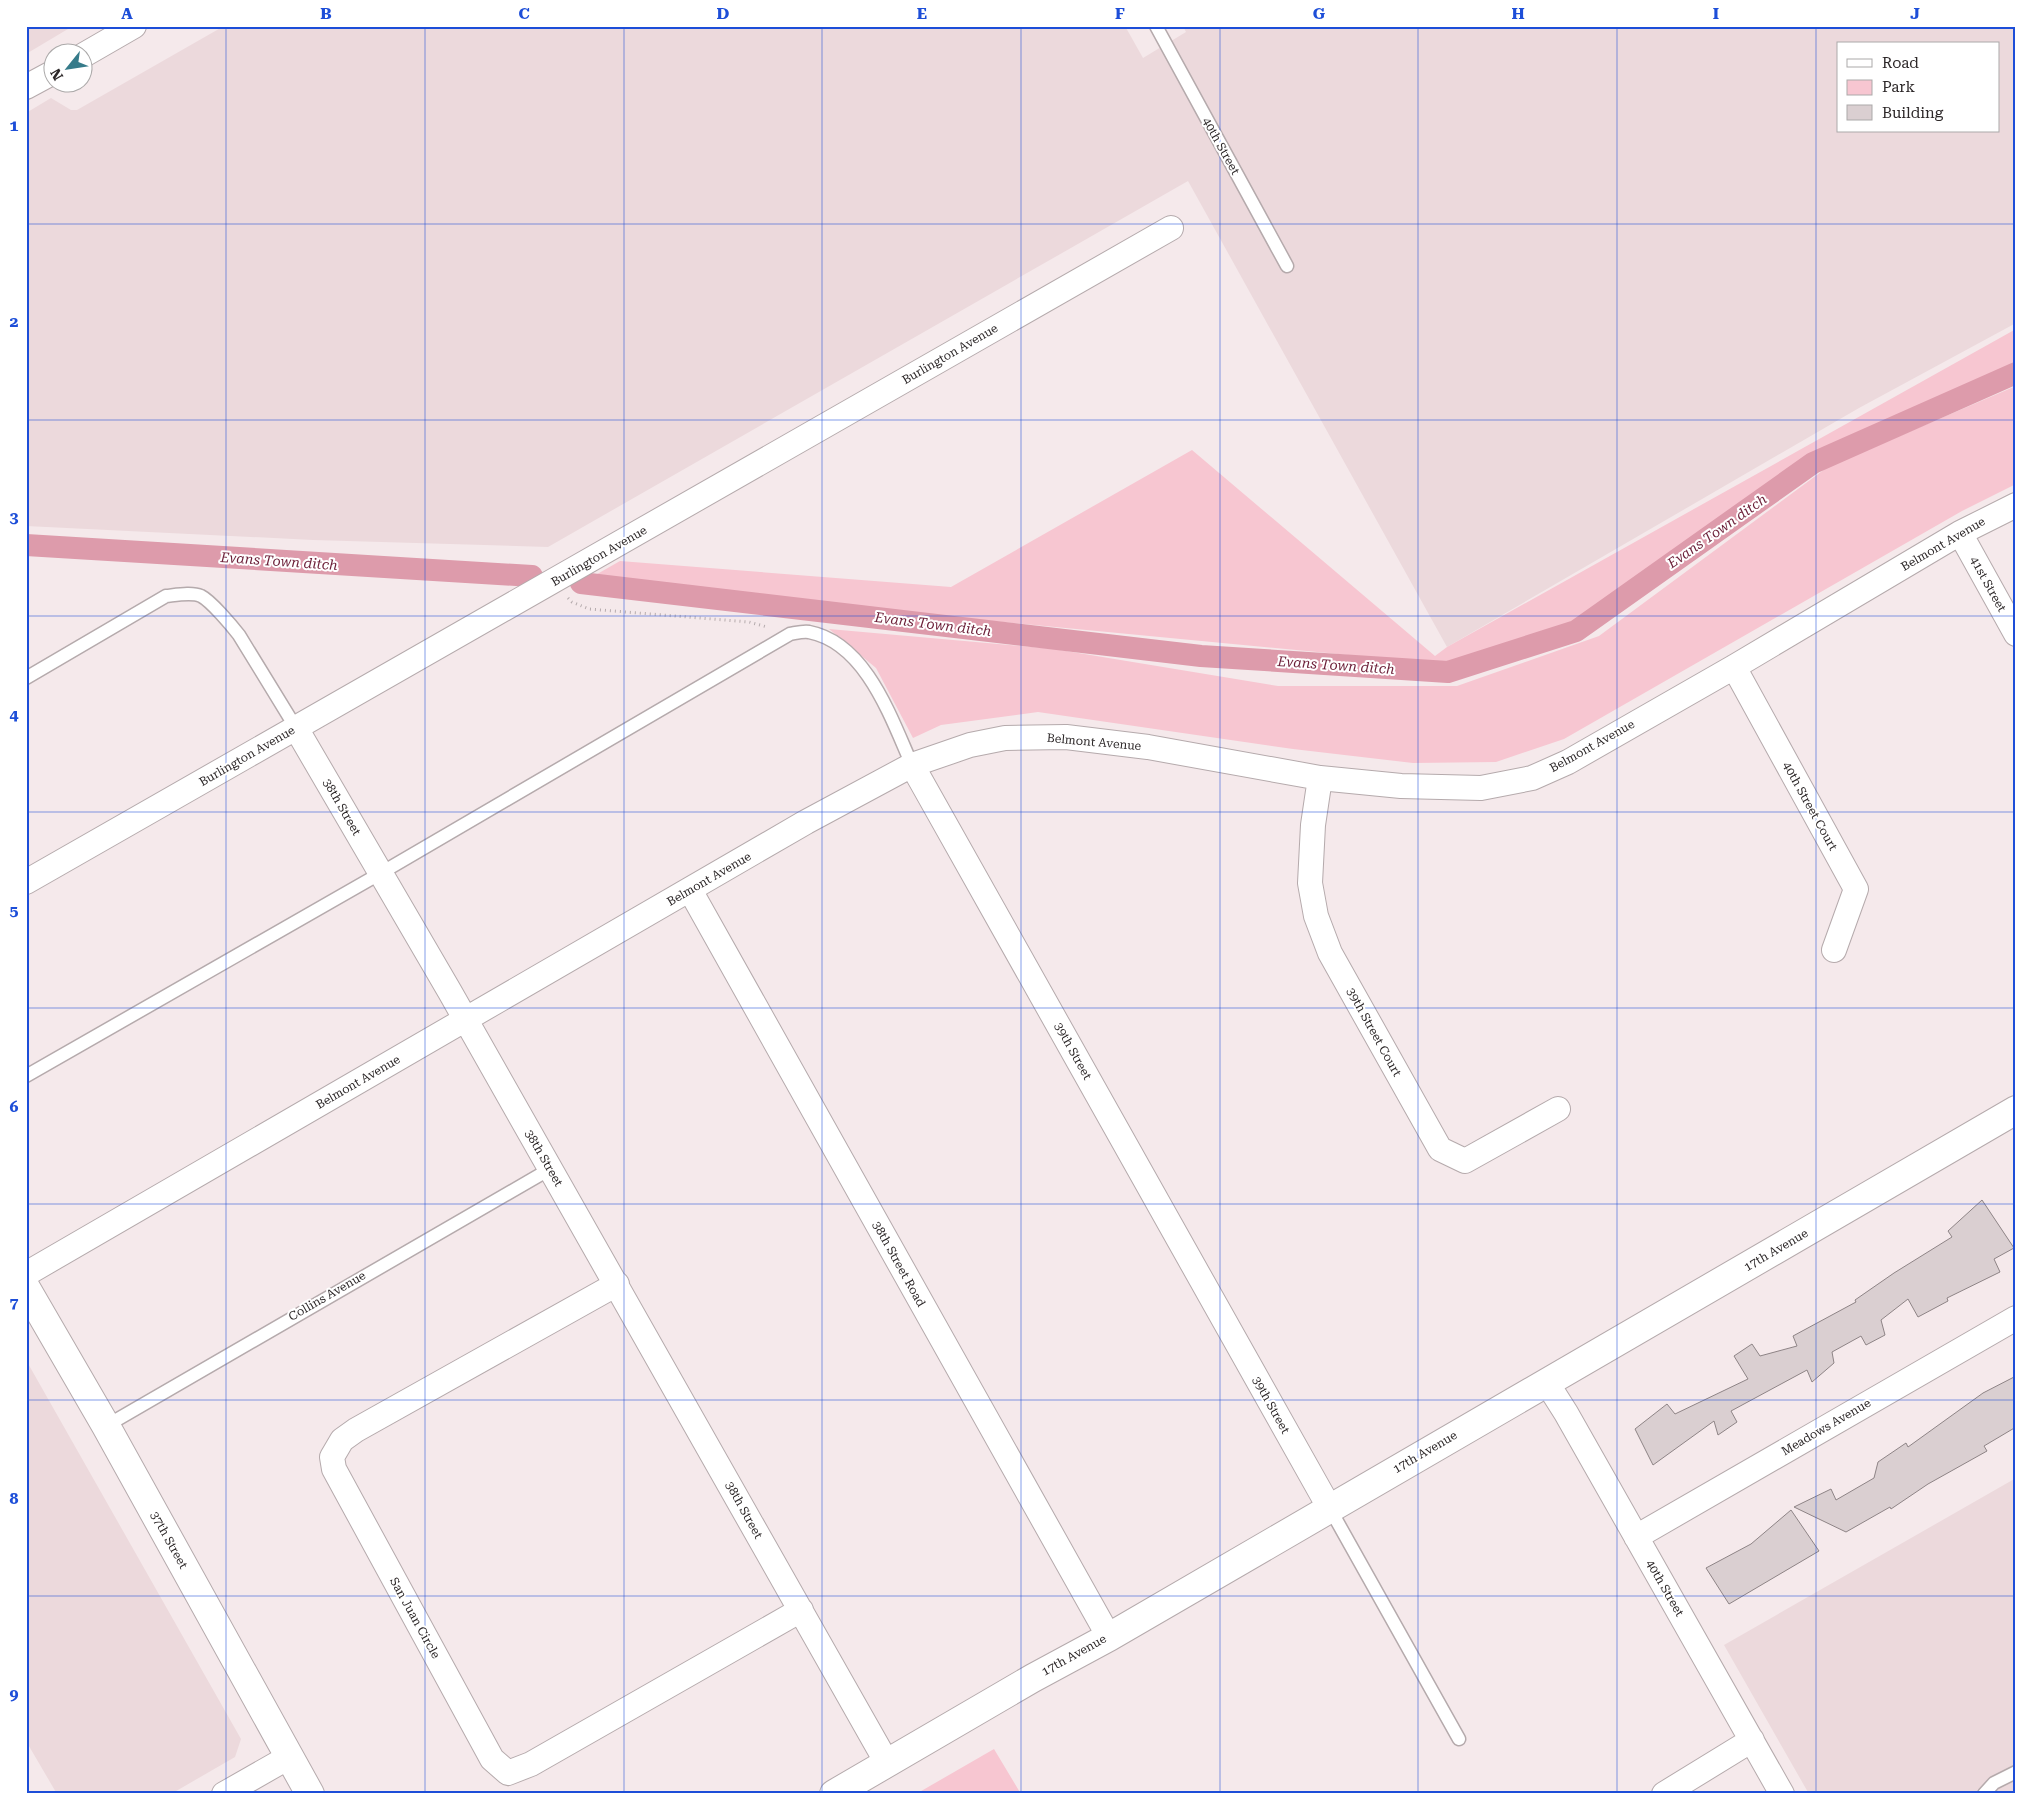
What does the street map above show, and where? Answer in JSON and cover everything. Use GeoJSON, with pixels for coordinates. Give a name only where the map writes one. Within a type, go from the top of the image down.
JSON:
{"type":"FeatureCollection","features":[{"type":"Feature","properties":{"kind":"main road","name":"17th Avenue"},"geometry":{"type":"LineString","coordinates":[[834,1794],[1024,1683],[1109,1637],[2016,1110]]}},
{"type":"Feature","properties":{"kind":"main road","name":"37th Street"},"geometry":{"type":"LineString","coordinates":[[26,1288],[106,1426],[310,1794]]}},
{"type":"Feature","properties":{"kind":"street"},"geometry":{"type":"LineString","coordinates":[[92,50],[134,26]]}},
{"type":"Feature","properties":{"kind":"street"},"geometry":{"type":"LineString","coordinates":[[26,88],[42,79]]}},
{"type":"Feature","properties":{"kind":"street","name":"Burlington Avenue"},"geometry":{"type":"LineString","coordinates":[[26,882],[1171,228]]}},
{"type":"Feature","properties":{"kind":"street","name":"Belmont Avenue"},"geometry":{"type":"LineString","coordinates":[[26,1274],[806,822],[912,765],[970,745],[1005,738],[1066,737],[1148,747],[1320,778],[1402,786],[1481,788],[1532,778],[1568,762],[1734,667],[1960,533],[2016,505]]}},
{"type":"Feature","properties":{"kind":"street","name":"41st Street"},"geometry":{"type":"LineString","coordinates":[[1960,533],[2016,634]]}},
{"type":"Feature","properties":{"kind":"street","name":"40th Street Court"},"geometry":{"type":"LineString","coordinates":[[1734,667],[1856,889],[1834,950]]}},
{"type":"Feature","properties":{"kind":"street","name":"38th Street"},"geometry":{"type":"LineString","coordinates":[[296,728],[466,1020],[887,1763]]}},
{"type":"Feature","properties":{"kind":"street","name":"39th Street"},"geometry":{"type":"LineString","coordinates":[[912,765],[1329,1508]]}},
{"type":"Feature","properties":{"kind":"street","name":"39th Street Court"},"geometry":{"type":"LineString","coordinates":[[1320,778],[1313,825],[1310,883],[1316,916],[1330,953],[1440,1149],[1464,1161],[1558,1109]]}},
{"type":"Feature","properties":{"kind":"street","name":"38th Street Road"},"geometry":{"type":"LineString","coordinates":[[690,890],[1109,1637]]}},
{"type":"Feature","properties":{"kind":"street","name":"San Juan Circle"},"geometry":{"type":"LineString","coordinates":[[616,1284],[356,1430],[342,1440],[332,1457],[334,1469],[370,1537],[492,1759],[508,1773],[531,1764],[801,1610]]}},
{"type":"Feature","properties":{"kind":"street","name":"Meadows Avenue"},"geometry":{"type":"LineString","coordinates":[[1636,1537],[2016,1318]]}},
{"type":"Feature","properties":{"kind":"street","name":"40th Street"},"geometry":{"type":"LineString","coordinates":[[1547,1383],[1782,1794]]}},
{"type":"Feature","properties":{"kind":"street"},"geometry":{"type":"LineString","coordinates":[[1664,1794],[1752,1740]]}},
{"type":"Feature","properties":{"kind":"street"},"geometry":{"type":"LineString","coordinates":[[224,1794],[289,1757]]}},
{"type":"Feature","properties":{"kind":"lane","name":"40th Street"},"geometry":{"type":"LineString","coordinates":[[1156,26],[1287,266]]}},
{"type":"Feature","properties":{"kind":"lane","name":"38th Street"},"geometry":{"type":"LineString","coordinates":[[26,678],[166,596],[185,594],[201,596],[230,624],[296,728]]}},
{"type":"Feature","properties":{"kind":"lane","name":"39th Street"},"geometry":{"type":"LineString","coordinates":[[790,634],[807,632],[821,636],[836,643],[860,665],[885,704],[912,765]]}},
{"type":"Feature","properties":{"kind":"lane"},"geometry":{"type":"LineString","coordinates":[[26,1076],[381,873],[790,634]]}},
{"type":"Feature","properties":{"kind":"lane","name":"Collins Avenue"},"geometry":{"type":"LineString","coordinates":[[106,1426],[550,1169]]}},
{"type":"Feature","properties":{"kind":"lane"},"geometry":{"type":"LineString","coordinates":[[1329,1508],[1459,1739]]}},
{"type":"Feature","properties":{"kind":"lane"},"geometry":{"type":"LineString","coordinates":[[1984,1794],[1994,1784],[2016,1772]]}},
{"type":"Feature","properties":{"kind":"path"},"geometry":{"type":"LineString","coordinates":[[555,581],[572,602],[589,608],[749,622],[790,634]]}},
{"type":"Feature","properties":{"kind":"shaded area"},"geometry":{"type":"Polygon","coordinates":[[[26,26],[73,26],[46,42],[42,42],[42,44],[26,54],[26,26]]]}},
{"type":"Feature","properties":{"kind":"shaded area"},"geometry":{"type":"Polygon","coordinates":[[[224,26],[1125,26],[1143,58],[1186,32],[1183,26],[2016,26],[2016,323],[1859,408],[1447,647],[1188,181],[548,547],[313,540],[26,526],[26,113],[51,98],[71,110],[77,110],[224,26]]]}},
{"type":"Feature","properties":{"kind":"shaded area"},"geometry":{"type":"Polygon","coordinates":[[[26,1360],[241,1739],[235,1757],[171,1794],[57,1794],[26,1741],[26,1360]]]}},
{"type":"Feature","properties":{"kind":"shaded area"},"geometry":{"type":"Polygon","coordinates":[[[2016,1478],[2016,1794],[1809,1794],[1724,1645],[2016,1478]]]}},
{"type":"Feature","properties":{"kind":"green space"},"geometry":{"type":"Polygon","coordinates":[[[2016,329],[2016,367],[1809,459],[1574,624],[1443,664],[898,612],[592,577],[620,561],[951,587],[1192,450],[1435,656],[1447,647],[2016,329]]]}},
{"type":"Feature","properties":{"kind":"green space"},"geometry":{"type":"Polygon","coordinates":[[[2016,386],[2016,484],[1962,511],[1564,739],[1496,762],[1413,763],[1293,749],[1038,712],[941,725],[913,738],[876,668],[829,629],[1054,649],[1278,686],[1457,686],[1599,636],[1829,466],[2016,386]]]}},
{"type":"Feature","properties":{"kind":"green space"},"geometry":{"type":"Polygon","coordinates":[[[994,1749],[1021,1794],[916,1794],[994,1749]]]}},
{"type":"Feature","properties":{"kind":"building"},"geometry":{"type":"Polygon","coordinates":[[[1982,1200],[2014,1248],[1994,1259],[2000,1272],[1947,1298],[1948,1301],[1918,1317],[1908,1299],[1881,1320],[1885,1335],[1866,1345],[1861,1336],[1832,1352],[1834,1363],[1812,1382],[1807,1370],[1731,1411],[1737,1422],[1718,1435],[1714,1421],[1653,1465],[1635,1429],[1667,1404],[1675,1414],[1748,1379],[1734,1356],[1752,1344],[1760,1356],[1797,1346],[1793,1336],[1856,1302],[1855,1300],[1894,1273],[1952,1237],[1948,1231],[1982,1200]]]}},
{"type":"Feature","properties":{"kind":"building"},"geometry":{"type":"Polygon","coordinates":[[[2016,1376],[2016,1427],[1984,1446],[1987,1451],[1928,1484],[1891,1509],[1890,1507],[1846,1532],[1794,1507],[1831,1489],[1836,1500],[1874,1478],[1878,1462],[1906,1443],[1908,1447],[1983,1393],[2016,1376]]]}},
{"type":"Feature","properties":{"kind":"building"},"geometry":{"type":"Polygon","coordinates":[[[1791,1510],[1819,1551],[1729,1604],[1706,1568],[1751,1544],[1791,1510]]]}},
{"type":"Feature","properties":{"kind":"waterway","name":"Evans Town ditch"},"geometry":{"type":"LineString","coordinates":[[581,583],[1201,656],[1448,672],[1576,631],[1813,463],[2016,373]]}},
{"type":"Feature","properties":{"kind":"waterway","name":"Evans Town ditch"},"geometry":{"type":"LineString","coordinates":[[26,545],[532,576]]}}]}
